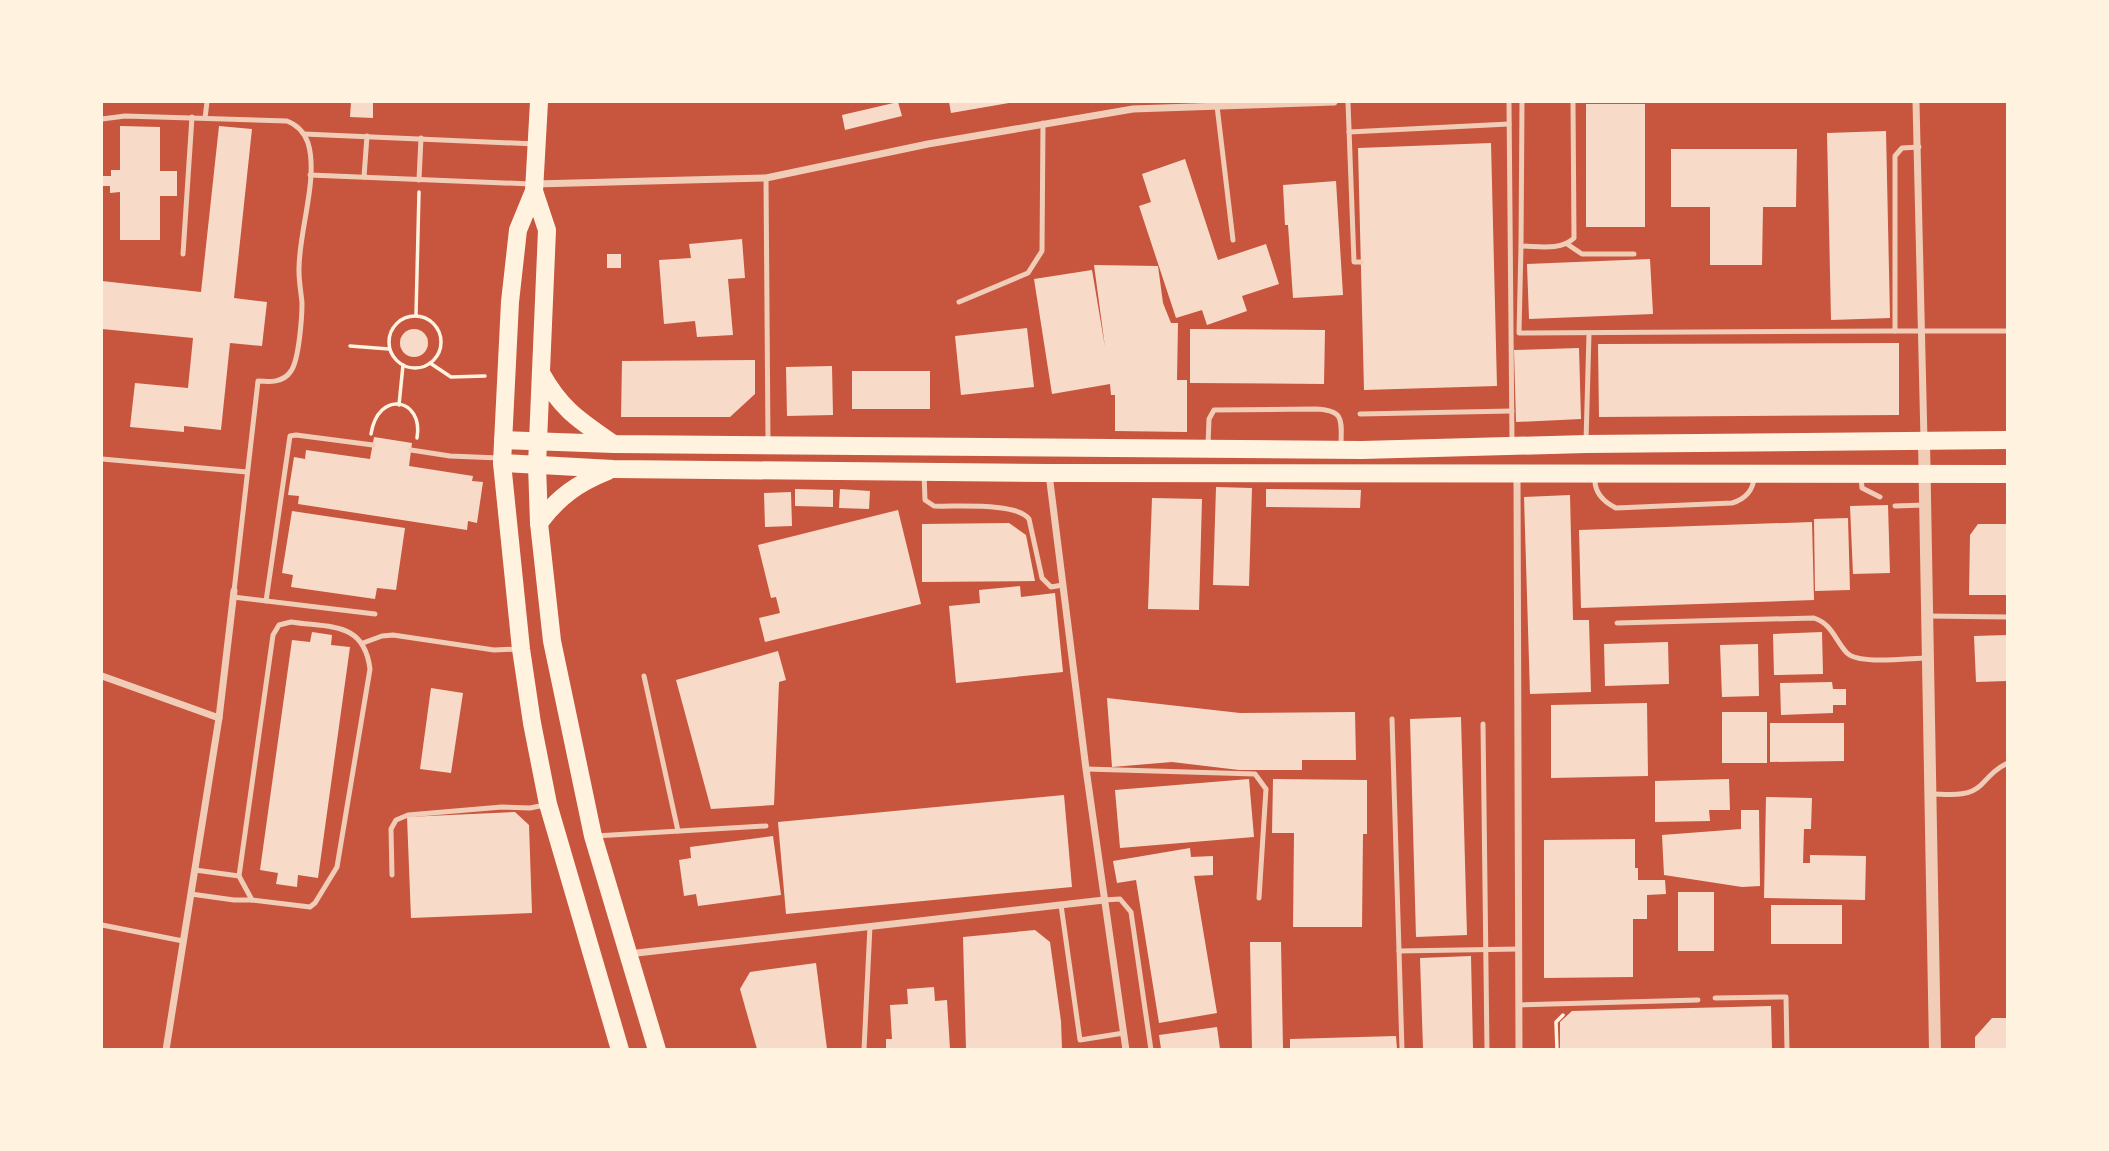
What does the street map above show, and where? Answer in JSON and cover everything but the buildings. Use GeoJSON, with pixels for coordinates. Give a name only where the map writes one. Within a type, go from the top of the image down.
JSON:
{"type":"FeatureCollection","features":[{"type":"Feature","properties":{"kind":"main road"},"geometry":{"type":"LineString","coordinates":[[539,102],[534,188],[519,230],[510,302],[502,454],[521,649],[532,723],[548,804],[618,1049]]}},
{"type":"Feature","properties":{"kind":"main road"},"geometry":{"type":"LineString","coordinates":[[534,188],[547,230],[537,465],[539,523],[552,641],[593,836],[657,1049]]}},
{"type":"Feature","properties":{"kind":"main road"},"geometry":{"type":"LineString","coordinates":[[541,373],[553,395],[570,414],[614,444]]}},
{"type":"Feature","properties":{"kind":"main road"},"geometry":{"type":"LineString","coordinates":[[502,454],[538,441],[614,444],[1341,449],[2007,440]]}},
{"type":"Feature","properties":{"kind":"main road"},"geometry":{"type":"LineString","coordinates":[[502,454],[537,465],[613,469],[1517,475],[2007,474]]}},
{"type":"Feature","properties":{"kind":"main road"},"geometry":{"type":"LineString","coordinates":[[539,523],[563,495],[586,480],[613,469]]}},
{"type":"Feature","properties":{"kind":"street"},"geometry":{"type":"LineString","coordinates":[[534,188],[766,178],[928,144],[1133,109],[1334,102]]}},
{"type":"Feature","properties":{"kind":"street"},"geometry":{"type":"LineString","coordinates":[[1916,102],[1935,1049]]}},
{"type":"Feature","properties":{"kind":"street"},"geometry":{"type":"LineString","coordinates":[[1048,473],[1126,1049]]}},
{"type":"Feature","properties":{"kind":"street"},"geometry":{"type":"LineString","coordinates":[[1517,475],[1519,1049]]}},
{"type":"Feature","properties":{"kind":"street"},"geometry":{"type":"LineString","coordinates":[[166,1049],[219,718],[233,594]]}},
{"type":"Feature","properties":{"kind":"street"},"geometry":{"type":"LineString","coordinates":[[102,676],[219,718]]}},
{"type":"Feature","properties":{"kind":"street"},"geometry":{"type":"LineString","coordinates":[[627,954],[1104,900]]}},
{"type":"Feature","properties":{"kind":"lane"},"geometry":{"type":"LineString","coordinates":[[205,118],[207,102]]}},
{"type":"Feature","properties":{"kind":"lane"},"geometry":{"type":"LineString","coordinates":[[1348,102],[1358,262]]}},
{"type":"Feature","properties":{"kind":"lane"},"geometry":{"type":"LineString","coordinates":[[1509,102],[1513,446]]}},
{"type":"Feature","properties":{"kind":"lane"},"geometry":{"type":"LineString","coordinates":[[1522,102],[1519,333],[2007,331]]}},
{"type":"Feature","properties":{"kind":"lane"},"geometry":{"type":"LineString","coordinates":[[1567,244],[1574,238],[1573,102]]}},
{"type":"Feature","properties":{"kind":"lane"},"geometry":{"type":"LineString","coordinates":[[1217,106],[1233,240]]}},
{"type":"Feature","properties":{"kind":"lane"},"geometry":{"type":"LineString","coordinates":[[102,119],[125,116],[287,121],[296,125],[304,134],[310,154],[310,175],[299,270],[302,305],[296,361],[289,375],[282,379],[275,382],[258,381],[233,594],[266,601],[375,614]]}},
{"type":"Feature","properties":{"kind":"lane"},"geometry":{"type":"LineString","coordinates":[[184,254],[192,117]]}},
{"type":"Feature","properties":{"kind":"lane"},"geometry":{"type":"LineString","coordinates":[[959,302],[1028,273],[1042,251],[1043,123]]}},
{"type":"Feature","properties":{"kind":"lane"},"geometry":{"type":"LineString","coordinates":[[1349,132],[1509,124]]}},
{"type":"Feature","properties":{"kind":"lane"},"geometry":{"type":"LineString","coordinates":[[304,134],[537,144]]}},
{"type":"Feature","properties":{"kind":"lane"},"geometry":{"type":"LineString","coordinates":[[364,177],[367,136]]}},
{"type":"Feature","properties":{"kind":"lane"},"geometry":{"type":"LineString","coordinates":[[419,180],[421,138]]}},
{"type":"Feature","properties":{"kind":"lane"},"geometry":{"type":"LineString","coordinates":[[1895,331],[1895,156],[1902,148],[1919,147]]}},
{"type":"Feature","properties":{"kind":"lane"},"geometry":{"type":"LineString","coordinates":[[310,175],[534,188]]}},
{"type":"Feature","properties":{"kind":"lane"},"geometry":{"type":"LineString","coordinates":[[766,178],[768,445]]}},
{"type":"Feature","properties":{"kind":"lane"},"geometry":{"type":"LineString","coordinates":[[1521,246],[1567,244],[1582,254],[1634,254]]}},
{"type":"Feature","properties":{"kind":"lane"},"geometry":{"type":"LineString","coordinates":[[1586,444],[1589,334]]}},
{"type":"Feature","properties":{"kind":"lane"},"geometry":{"type":"LineString","coordinates":[[1208,449],[1209,419],[1214,410],[1315,409],[1331,410],[1341,420],[1341,449]]}},
{"type":"Feature","properties":{"kind":"lane"},"geometry":{"type":"LineString","coordinates":[[1360,414],[1512,411]]}},
{"type":"Feature","properties":{"kind":"lane"},"geometry":{"type":"LineString","coordinates":[[266,601],[290,436],[371,444]]}},
{"type":"Feature","properties":{"kind":"lane"},"geometry":{"type":"LineString","coordinates":[[413,450],[450,456],[502,454]]}},
{"type":"Feature","properties":{"kind":"lane"},"geometry":{"type":"LineString","coordinates":[[102,459],[247,472]]}},
{"type":"Feature","properties":{"kind":"lane"},"geometry":{"type":"LineString","coordinates":[[923,472],[925,500],[934,506],[1012,509],[1025,513],[1029,519],[1042,578],[1051,587],[1063,585]]}},
{"type":"Feature","properties":{"kind":"lane"},"geometry":{"type":"LineString","coordinates":[[1595,473],[1594,485],[1597,492],[1616,508],[1732,503],[1751,490],[1754,473]]}},
{"type":"Feature","properties":{"kind":"lane"},"geometry":{"type":"LineString","coordinates":[[1861,473],[1863,488],[1880,498]]}},
{"type":"Feature","properties":{"kind":"lane"},"geometry":{"type":"LineString","coordinates":[[1895,506],[1925,505]]}},
{"type":"Feature","properties":{"kind":"lane"},"geometry":{"type":"LineString","coordinates":[[1928,616],[2007,617]]}},
{"type":"Feature","properties":{"kind":"lane"},"geometry":{"type":"LineString","coordinates":[[1617,623],[1814,618],[1824,622],[1849,655],[1867,660],[1928,658]]}},
{"type":"Feature","properties":{"kind":"lane"},"geometry":{"type":"LineString","coordinates":[[191,894],[234,901],[252,900],[310,907],[335,873],[370,669],[363,643],[346,630],[291,622],[275,629],[239,876],[252,900]]}},
{"type":"Feature","properties":{"kind":"lane"},"geometry":{"type":"LineString","coordinates":[[363,643],[393,635],[494,650],[521,649]]}},
{"type":"Feature","properties":{"kind":"lane"},"geometry":{"type":"LineString","coordinates":[[644,676],[678,831]]}},
{"type":"Feature","properties":{"kind":"lane"},"geometry":{"type":"LineString","coordinates":[[1392,719],[1402,1049]]}},
{"type":"Feature","properties":{"kind":"lane"},"geometry":{"type":"LineString","coordinates":[[1483,724],[1487,1049]]}},
{"type":"Feature","properties":{"kind":"lane"},"geometry":{"type":"LineString","coordinates":[[1931,794],[1969,793],[2007,763]]}},
{"type":"Feature","properties":{"kind":"lane"},"geometry":{"type":"LineString","coordinates":[[1086,769],[1255,774],[1266,789],[1259,898]]}},
{"type":"Feature","properties":{"kind":"lane"},"geometry":{"type":"LineString","coordinates":[[392,875],[391,829],[396,820],[408,815],[502,807],[530,808],[548,804]]}},
{"type":"Feature","properties":{"kind":"lane"},"geometry":{"type":"LineString","coordinates":[[593,836],[766,826]]}},
{"type":"Feature","properties":{"kind":"lane"},"geometry":{"type":"LineString","coordinates":[[195,870],[239,876]]}},
{"type":"Feature","properties":{"kind":"lane"},"geometry":{"type":"LineString","coordinates":[[1104,900],[1120,899],[1131,912],[1151,1049]]}},
{"type":"Feature","properties":{"kind":"lane"},"geometry":{"type":"LineString","coordinates":[[1061,905],[1081,1049]]}},
{"type":"Feature","properties":{"kind":"lane"},"geometry":{"type":"LineString","coordinates":[[102,925],[183,941]]}},
{"type":"Feature","properties":{"kind":"lane"},"geometry":{"type":"LineString","coordinates":[[864,1049],[870,926]]}},
{"type":"Feature","properties":{"kind":"lane"},"geometry":{"type":"LineString","coordinates":[[1399,951],[1519,949]]}},
{"type":"Feature","properties":{"kind":"lane"},"geometry":{"type":"LineString","coordinates":[[1715,998],[1786,997],[1787,1049]]}},
{"type":"Feature","properties":{"kind":"lane"},"geometry":{"type":"LineString","coordinates":[[1520,1005],[1698,1000]]}},
{"type":"Feature","properties":{"kind":"lane"},"geometry":{"type":"LineString","coordinates":[[1080,1040],[1124,1033]]}},
{"type":"Feature","properties":{"kind":"path"},"geometry":{"type":"LineString","coordinates":[[416,315],[419,180]]}},
{"type":"Feature","properties":{"kind":"path"},"geometry":{"type":"LineString","coordinates":[[416,315],[431,321],[440,334],[440,350],[430,363],[417,368],[403,365],[389,349],[388,340],[394,325],[416,315]]}},
{"type":"Feature","properties":{"kind":"path"},"geometry":{"type":"LineString","coordinates":[[350,346],[389,349]]}},
{"type":"Feature","properties":{"kind":"path"},"geometry":{"type":"LineString","coordinates":[[430,363],[451,377],[485,376]]}},
{"type":"Feature","properties":{"kind":"path"},"geometry":{"type":"LineString","coordinates":[[399,405],[403,365]]}},
{"type":"Feature","properties":{"kind":"path"},"geometry":{"type":"LineString","coordinates":[[371,444],[376,415],[388,406],[399,405],[409,409],[418,422],[413,450]]}}]}
